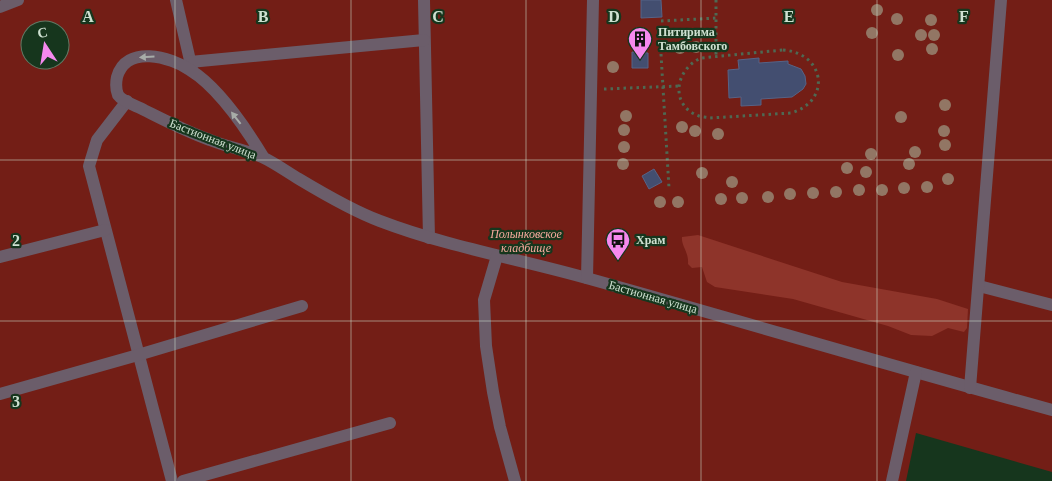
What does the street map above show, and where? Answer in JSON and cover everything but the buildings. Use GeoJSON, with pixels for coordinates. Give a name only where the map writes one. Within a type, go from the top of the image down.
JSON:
{"type":"FeatureCollection","features":[{"type":"Feature","properties":{"kind":"street"},"geometry":{"type":"LineString","coordinates":[[0,7],[18,0]]}},
{"type":"Feature","properties":{"kind":"street"},"geometry":{"type":"LineString","coordinates":[[176,0],[191,66],[424,40]]}},
{"type":"Feature","properties":{"kind":"street"},"geometry":{"type":"LineString","coordinates":[[424,0],[429,238]]}},
{"type":"Feature","properties":{"kind":"street"},"geometry":{"type":"LineString","coordinates":[[587,278],[594,0]]}},
{"type":"Feature","properties":{"kind":"street"},"geometry":{"type":"LineString","coordinates":[[970,388],[1001,0]]}},
{"type":"Feature","properties":{"kind":"street","name":"Бастионная улица"},"geometry":{"type":"LineString","coordinates":[[264,158],[210,86],[191,66],[149,56],[126,63],[120,71],[116,78],[116,86],[119,95],[127,101],[178,127],[212,141],[264,158],[317,190],[377,220],[429,238],[587,278],[1052,410]]}},
{"type":"Feature","properties":{"kind":"street"},"geometry":{"type":"LineString","coordinates":[[127,101],[97,140],[88,166],[172,481]]}},
{"type":"Feature","properties":{"kind":"street"},"geometry":{"type":"LineString","coordinates":[[0,257],[105,230]]}},
{"type":"Feature","properties":{"kind":"street"},"geometry":{"type":"LineString","coordinates":[[497,256],[484,300],[486,346],[500,427],[515,481]]}},
{"type":"Feature","properties":{"kind":"street"},"geometry":{"type":"LineString","coordinates":[[979,286],[1052,305]]}},
{"type":"Feature","properties":{"kind":"street"},"geometry":{"type":"LineString","coordinates":[[0,394],[302,306]]}},
{"type":"Feature","properties":{"kind":"street"},"geometry":{"type":"LineString","coordinates":[[892,481],[916,372]]}},
{"type":"Feature","properties":{"kind":"street"},"geometry":{"type":"LineString","coordinates":[[183,481],[390,423]]}},
{"type":"Feature","properties":{"kind":"path"},"geometry":{"type":"LineString","coordinates":[[716,0],[716,56]]}},
{"type":"Feature","properties":{"kind":"path"},"geometry":{"type":"LineString","coordinates":[[661,21],[717,18]]}},
{"type":"Feature","properties":{"kind":"path"},"geometry":{"type":"LineString","coordinates":[[783,50],[794,51],[804,55],[817,72],[816,94],[802,110],[791,114],[710,118],[698,116],[688,109],[681,98],[680,77],[692,62],[701,58],[716,56],[783,50]]}},
{"type":"Feature","properties":{"kind":"path"},"geometry":{"type":"LineString","coordinates":[[661,54],[669,188]]}},
{"type":"Feature","properties":{"kind":"path"},"geometry":{"type":"LineString","coordinates":[[591,89],[679,86]]}},
{"type":"Feature","properties":{"kind":"green space","name":"Полынковское кладбище"},"geometry":{"type":"Polygon","coordinates":[[[0,0],[1052,0],[1052,472],[916,433],[906,481],[0,481],[0,0]]]}},
{"type":"Feature","properties":{"kind":"shaded area"},"geometry":{"type":"Polygon","coordinates":[[[698,235],[842,282],[937,299],[968,309],[967,328],[964,332],[948,328],[932,336],[911,335],[888,326],[793,299],[715,287],[707,282],[702,267],[692,268],[688,264],[682,237],[698,235]]]}},
{"type":"Feature","properties":{"kind":"place","name":"Питирима Тамбовского"},"geometry":{"type":"Point","coordinates":[640,60]}},
{"type":"Feature","properties":{"kind":"place","name":"Храм"},"geometry":{"type":"Point","coordinates":[618,261]}}]}
